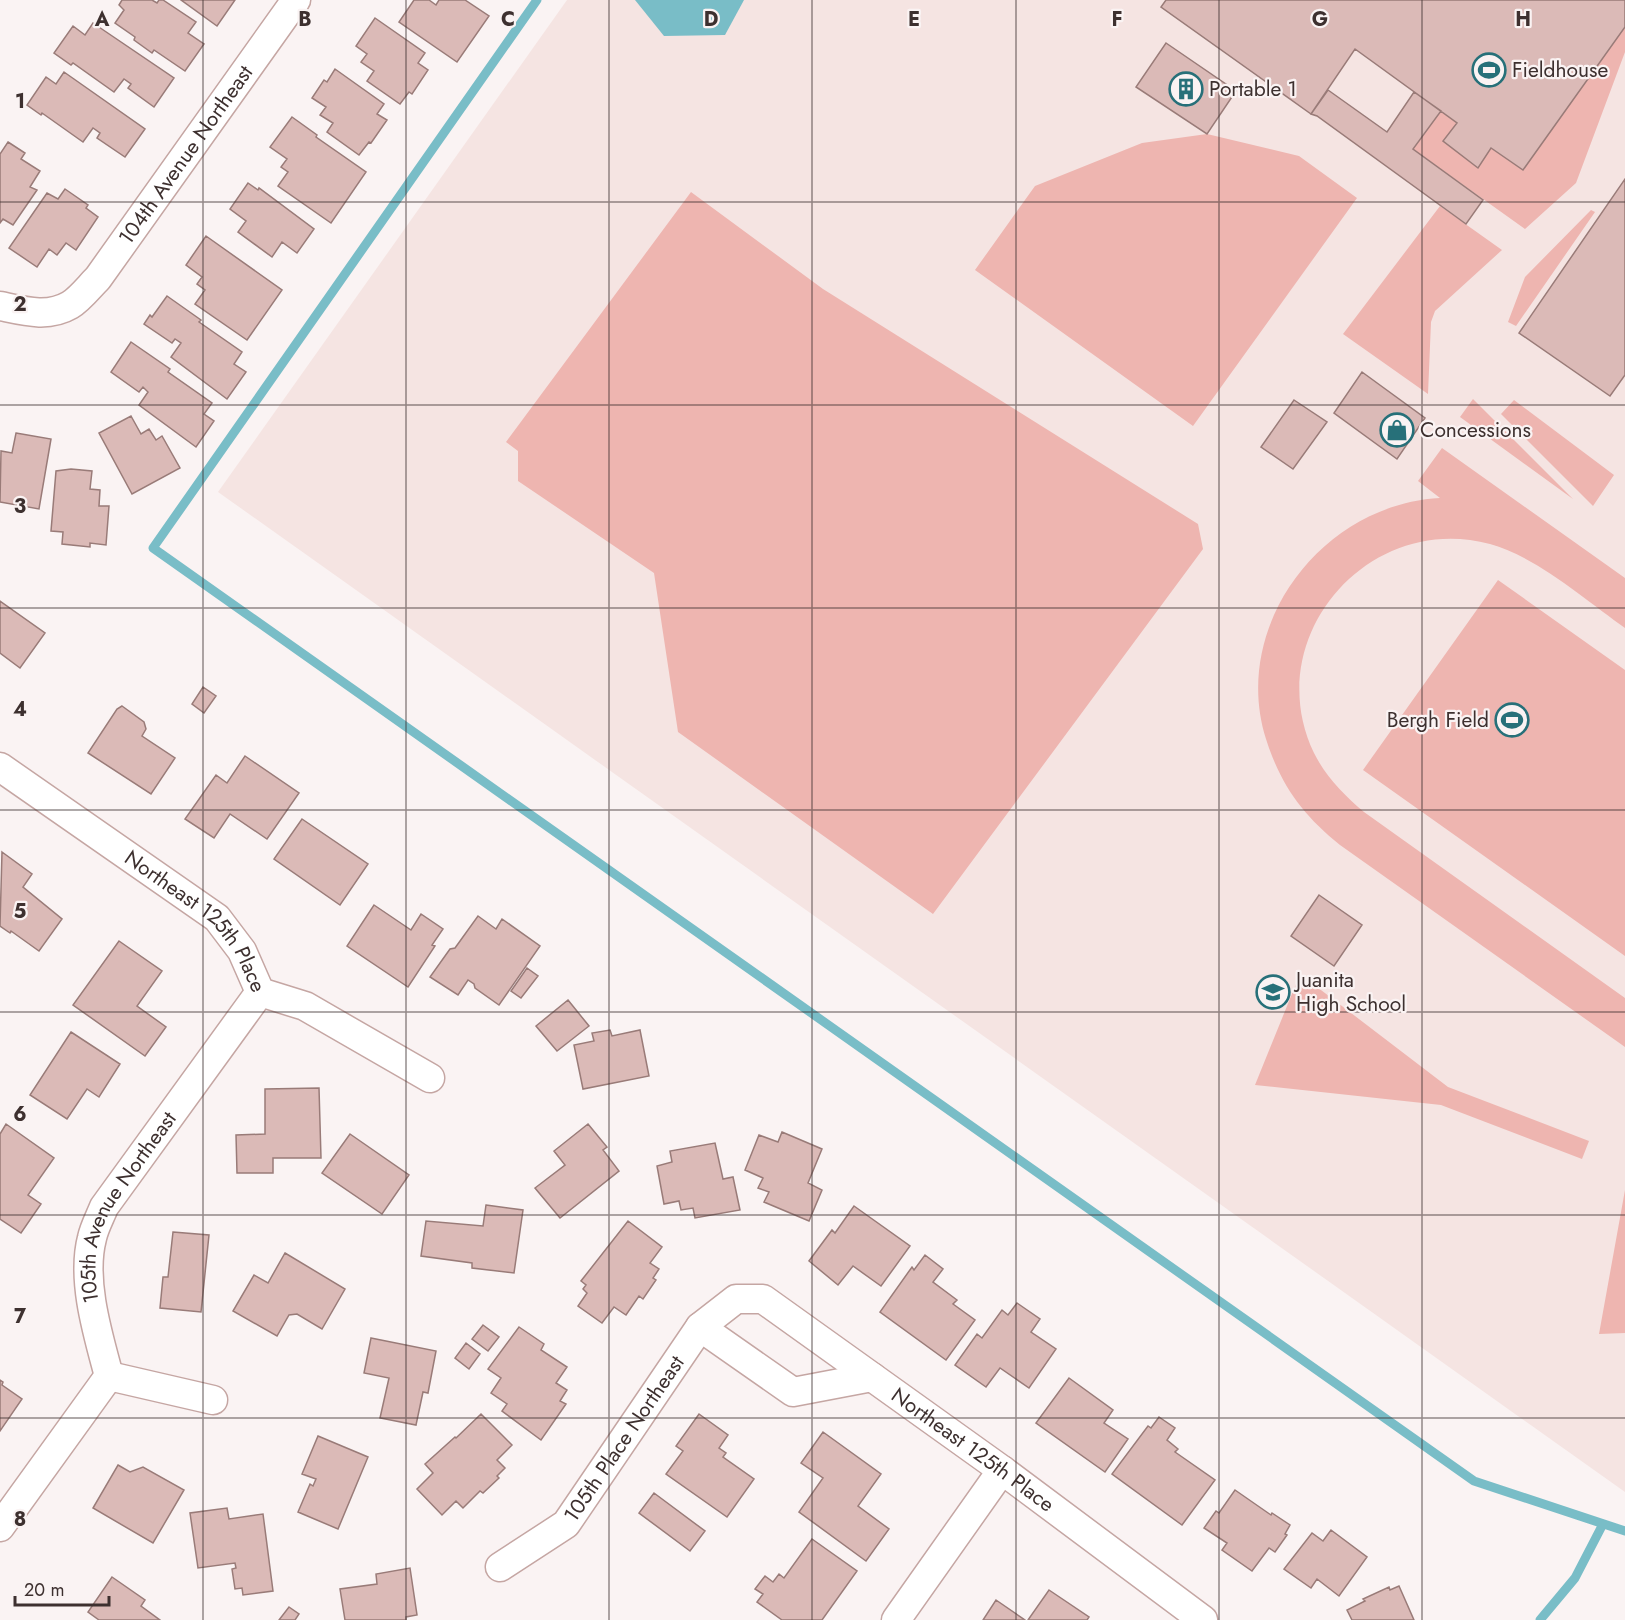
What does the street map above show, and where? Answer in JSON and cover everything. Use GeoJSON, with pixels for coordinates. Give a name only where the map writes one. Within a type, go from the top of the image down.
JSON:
{"type":"FeatureCollection","features":[{"type":"Feature","properties":{"kind":"street","name":"104th Avenue Northeast"},"geometry":{"type":"LineString","coordinates":[[0,306],[27,312],[51,313],[71,305],[98,278],[296,0]]}},
{"type":"Feature","properties":{"kind":"street","name":"Northeast 125th Place"},"geometry":{"type":"LineString","coordinates":[[0,767],[217,918],[242,951],[260,992],[305,1006],[429,1078]]}},
{"type":"Feature","properties":{"kind":"street","name":"105th Avenue Northeast"},"geometry":{"type":"LineString","coordinates":[[109,1376],[96,1323],[89,1277],[92,1239],[104,1208],[260,992]]}},
{"type":"Feature","properties":{"kind":"street","name":"Northeast 125th Place"},"geometry":{"type":"LineString","coordinates":[[736,1299],[763,1299],[1002,1470],[1203,1620]]}},
{"type":"Feature","properties":{"kind":"street","name":"105th Place Northeast"},"geometry":{"type":"LineString","coordinates":[[500,1567],[566,1524],[700,1327],[736,1299]]}},
{"type":"Feature","properties":{"kind":"street"},"geometry":{"type":"LineString","coordinates":[[700,1327],[793,1392],[872,1377]]}},
{"type":"Feature","properties":{"kind":"street"},"geometry":{"type":"LineString","coordinates":[[0,1527],[109,1376],[213,1400]]}},
{"type":"Feature","properties":{"kind":"street"},"geometry":{"type":"LineString","coordinates":[[896,1620],[1002,1470]]}},
{"type":"Feature","properties":{"kind":"shaded area","name":"Juanita High School"},"geometry":{"type":"Polygon","coordinates":[[[567,0],[1625,0],[1625,1492],[218,492],[567,0]]]}},
{"type":"Feature","properties":{"kind":"shaded area"},"geometry":{"type":"Polygon","coordinates":[[[1625,27],[1625,52],[1576,183],[1525,229],[1413,149],[1441,111],[1457,123],[1443,141],[1478,167],[1491,148],[1523,170],[1625,27]]]}},
{"type":"Feature","properties":{"kind":"shaded area"},"geometry":{"type":"Polygon","coordinates":[[[1207,134],[1299,156],[1357,198],[1193,426],[975,270],[1035,186],[1142,143],[1207,134]]]}},
{"type":"Feature","properties":{"kind":"shaded area"},"geometry":{"type":"Polygon","coordinates":[[[691,192],[823,289],[1198,524],[1203,549],[933,914],[678,732],[654,573],[518,481],[518,451],[506,442],[691,192]]]}},
{"type":"Feature","properties":{"kind":"shaded area"},"geometry":{"type":"Polygon","coordinates":[[[1440,206],[1502,250],[1435,311],[1431,322],[1428,394],[1343,334],[1440,206]]]}},
{"type":"Feature","properties":{"kind":"shaded area"},"geometry":{"type":"Polygon","coordinates":[[[1591,210],[1595,212],[1516,326],[1508,322],[1525,277],[1591,210]]]}},
{"type":"Feature","properties":{"kind":"shaded area"},"geometry":{"type":"Polygon","coordinates":[[[1473,399],[1573,499],[1460,417],[1473,399]]]}},
{"type":"Feature","properties":{"kind":"shaded area"},"geometry":{"type":"Polygon","coordinates":[[[1514,400],[1614,475],[1593,506],[1501,414],[1514,400]]]}},
{"type":"Feature","properties":{"kind":"shaded area"},"geometry":{"type":"Polygon","coordinates":[[[1442,448],[1625,578],[1625,628],[1560,580],[1525,558],[1507,550],[1490,544],[1445,539],[1403,547],[1366,565],[1336,593],[1313,628],[1301,667],[1301,710],[1314,753],[1336,785],[1364,812],[1625,998],[1625,1047],[1327,834],[1304,811],[1286,785],[1266,739],[1258,696],[1262,654],[1274,614],[1296,578],[1324,547],[1358,522],[1397,505],[1440,498],[1418,481],[1442,448]]]}},
{"type":"Feature","properties":{"kind":"shaded area","name":"Bergh Field"},"geometry":{"type":"Polygon","coordinates":[[[1498,580],[1625,670],[1625,956],[1363,770],[1498,580]]]}},
{"type":"Feature","properties":{"kind":"shaded area"},"geometry":{"type":"Polygon","coordinates":[[[1300,974],[1448,1087],[1589,1141],[1582,1159],[1441,1105],[1255,1085],[1300,974]]]}},
{"type":"Feature","properties":{"kind":"shaded area"},"geometry":{"type":"Polygon","coordinates":[[[1625,1190],[1625,1333],[1599,1334],[1625,1190]]]}},
{"type":"Feature","properties":{"kind":"water"},"geometry":{"type":"Polygon","coordinates":[[[635,0],[744,0],[725,35],[664,36],[635,0]]]}},
{"type":"Feature","properties":{"kind":"building"},"geometry":{"type":"Polygon","coordinates":[[[122,0],[152,0],[157,3],[163,0],[196,22],[188,33],[204,44],[185,71],[154,50],[152,53],[115,23],[124,10],[119,5],[122,0]]]}},
{"type":"Feature","properties":{"kind":"building"},"geometry":{"type":"Polygon","coordinates":[[[181,0],[235,0],[217,26],[181,0]]]}},
{"type":"Feature","properties":{"kind":"building"},"geometry":{"type":"Polygon","coordinates":[[[414,0],[429,0],[436,5],[439,0],[465,0],[489,16],[457,62],[399,22],[414,0]]]}},
{"type":"Feature","properties":{"kind":"building","name":"Fieldhouse"},"geometry":{"type":"Polygon","coordinates":[[[1166,0],[1625,0],[1625,27],[1523,170],[1491,148],[1478,168],[1443,141],[1457,123],[1355,49],[1311,114],[1161,7],[1166,0]]]}},
{"type":"Feature","properties":{"kind":"building"},"geometry":{"type":"Polygon","coordinates":[[[375,18],[425,53],[418,63],[428,70],[412,94],[409,92],[400,104],[367,81],[374,71],[361,62],[367,54],[356,46],[375,18]]]}},
{"type":"Feature","properties":{"kind":"building"},"geometry":{"type":"Polygon","coordinates":[[[93,23],[174,78],[154,107],[128,88],[131,84],[124,79],[114,92],[73,63],[71,65],[54,53],[73,26],[85,35],[93,23]]]}},
{"type":"Feature","properties":{"kind":"building","name":"Portable 1"},"geometry":{"type":"Polygon","coordinates":[[[1166,43],[1236,91],[1207,134],[1136,87],[1166,43]]]}},
{"type":"Feature","properties":{"kind":"building"},"geometry":{"type":"Polygon","coordinates":[[[335,69],[384,104],[377,114],[387,120],[371,143],[369,142],[359,155],[327,132],[333,123],[320,115],[326,107],[312,98],[324,80],[327,82],[335,69]]]}},
{"type":"Feature","properties":{"kind":"building"},"geometry":{"type":"Polygon","coordinates":[[[64,72],[145,129],[125,157],[97,138],[100,133],[93,128],[83,142],[27,105],[46,77],[56,84],[64,72]]]}},
{"type":"Feature","properties":{"kind":"building"},"geometry":{"type":"Polygon","coordinates":[[[1328,90],[1387,132],[1414,92],[1441,111],[1413,149],[1483,200],[1466,224],[1317,116],[1311,114],[1328,90]]]}},
{"type":"Feature","properties":{"kind":"building"},"geometry":{"type":"Polygon","coordinates":[[[292,117],[366,172],[331,223],[278,186],[288,172],[281,167],[287,159],[270,147],[292,117]]]}},
{"type":"Feature","properties":{"kind":"building"},"geometry":{"type":"Polygon","coordinates":[[[8,142],[25,153],[21,159],[40,171],[30,187],[37,190],[13,225],[3,219],[0,223],[0,154],[8,142]]]}},
{"type":"Feature","properties":{"kind":"building"},"geometry":{"type":"Polygon","coordinates":[[[1625,179],[1625,375],[1610,396],[1519,333],[1625,179]]]}},
{"type":"Feature","properties":{"kind":"building"},"geometry":{"type":"Polygon","coordinates":[[[248,183],[258,190],[259,188],[314,229],[297,253],[282,242],[272,257],[238,232],[246,221],[230,209],[248,183]]]}},
{"type":"Feature","properties":{"kind":"building"},"geometry":{"type":"Polygon","coordinates":[[[65,189],[88,205],[86,208],[98,217],[76,250],[66,243],[57,255],[49,249],[37,267],[9,248],[47,193],[58,199],[65,189]]]}},
{"type":"Feature","properties":{"kind":"building"},"geometry":{"type":"Polygon","coordinates":[[[206,236],[282,290],[247,340],[195,304],[205,290],[197,284],[202,277],[186,265],[206,236]]]}},
{"type":"Feature","properties":{"kind":"building"},"geometry":{"type":"Polygon","coordinates":[[[167,296],[242,352],[234,364],[246,372],[227,399],[171,357],[181,343],[175,339],[172,343],[144,324],[167,296]]]}},
{"type":"Feature","properties":{"kind":"building"},"geometry":{"type":"Polygon","coordinates":[[[131,342],[170,369],[168,372],[212,403],[204,414],[214,421],[196,447],[139,405],[148,392],[143,387],[139,392],[111,372],[131,342]]]}},
{"type":"Feature","properties":{"kind":"building"},"geometry":{"type":"Polygon","coordinates":[[[1362,372],[1425,418],[1397,459],[1334,413],[1362,372]]]}},
{"type":"Feature","properties":{"kind":"building"},"geometry":{"type":"Polygon","coordinates":[[[1294,400],[1327,422],[1293,469],[1261,447],[1294,400]]]}},
{"type":"Feature","properties":{"kind":"building"},"geometry":{"type":"Polygon","coordinates":[[[131,416],[141,434],[149,429],[156,440],[162,436],[180,468],[132,494],[99,433],[131,416]]]}},
{"type":"Feature","properties":{"kind":"building"},"geometry":{"type":"Polygon","coordinates":[[[16,433],[51,439],[39,509],[0,502],[1,451],[12,453],[16,433]]]}},
{"type":"Feature","properties":{"kind":"building"},"geometry":{"type":"Polygon","coordinates":[[[71,469],[92,471],[90,489],[100,490],[99,506],[109,506],[106,545],[90,543],[90,547],[62,544],[63,532],[51,531],[56,471],[71,469]]]}},
{"type":"Feature","properties":{"kind":"building"},"geometry":{"type":"Polygon","coordinates":[[[0,601],[45,633],[20,668],[0,653],[0,601]]]}},
{"type":"Feature","properties":{"kind":"building"},"geometry":{"type":"Polygon","coordinates":[[[203,687],[216,696],[204,713],[192,704],[203,687]]]}},
{"type":"Feature","properties":{"kind":"building"},"geometry":{"type":"Polygon","coordinates":[[[122,706],[144,722],[146,729],[142,736],[175,758],[151,794],[88,753],[117,709],[122,706]]]}},
{"type":"Feature","properties":{"kind":"building"},"geometry":{"type":"Polygon","coordinates":[[[245,756],[299,793],[267,839],[230,814],[214,838],[185,819],[216,775],[227,783],[245,756]]]}},
{"type":"Feature","properties":{"kind":"building"},"geometry":{"type":"Polygon","coordinates":[[[302,819],[368,864],[340,905],[274,859],[302,819]]]}},
{"type":"Feature","properties":{"kind":"building"},"geometry":{"type":"Polygon","coordinates":[[[2,852],[32,874],[23,887],[62,919],[39,951],[0,926],[2,852]]]}},
{"type":"Feature","properties":{"kind":"building"},"geometry":{"type":"Polygon","coordinates":[[[1319,895],[1362,925],[1334,966],[1291,936],[1319,895]]]}},
{"type":"Feature","properties":{"kind":"building"},"geometry":{"type":"Polygon","coordinates":[[[374,905],[411,930],[421,914],[443,929],[432,945],[435,946],[408,987],[347,946],[374,905]]]}},
{"type":"Feature","properties":{"kind":"building"},"geometry":{"type":"Polygon","coordinates":[[[478,916],[496,929],[502,919],[540,946],[499,1005],[475,988],[474,984],[468,980],[458,995],[430,977],[478,916]]]}},
{"type":"Feature","properties":{"kind":"building"},"geometry":{"type":"Polygon","coordinates":[[[119,941],[162,971],[137,1006],[166,1027],[145,1056],[73,1005],[119,941]]]}},
{"type":"Feature","properties":{"kind":"building"},"geometry":{"type":"Polygon","coordinates":[[[527,968],[538,976],[521,998],[511,991],[527,968]]]}},
{"type":"Feature","properties":{"kind":"building"},"geometry":{"type":"Polygon","coordinates":[[[568,1000],[589,1026],[557,1051],[536,1026],[568,1000]]]}},
{"type":"Feature","properties":{"kind":"building"},"geometry":{"type":"Polygon","coordinates":[[[610,1030],[612,1036],[640,1030],[649,1076],[583,1089],[574,1045],[594,1041],[592,1033],[610,1030]]]}},
{"type":"Feature","properties":{"kind":"building"},"geometry":{"type":"Polygon","coordinates":[[[71,1032],[120,1064],[99,1097],[87,1089],[67,1119],[30,1095],[71,1032]]]}},
{"type":"Feature","properties":{"kind":"building"},"geometry":{"type":"Polygon","coordinates":[[[319,1088],[321,1158],[273,1158],[273,1173],[237,1173],[236,1135],[265,1134],[265,1089],[319,1088]]]}},
{"type":"Feature","properties":{"kind":"building"},"geometry":{"type":"Polygon","coordinates":[[[6,1124],[54,1158],[28,1195],[41,1204],[21,1233],[0,1219],[0,1134],[6,1124]]]}},
{"type":"Feature","properties":{"kind":"building"},"geometry":{"type":"Polygon","coordinates":[[[588,1124],[607,1147],[603,1150],[619,1171],[560,1218],[535,1188],[565,1165],[554,1151],[588,1124]]]}},
{"type":"Feature","properties":{"kind":"building"},"geometry":{"type":"Polygon","coordinates":[[[782,1132],[822,1149],[808,1183],[822,1190],[809,1221],[764,1202],[769,1192],[758,1188],[763,1178],[745,1170],[759,1135],[778,1142],[782,1132]]]}},
{"type":"Feature","properties":{"kind":"building"},"geometry":{"type":"Polygon","coordinates":[[[350,1134],[409,1175],[382,1214],[322,1173],[350,1134]]]}},
{"type":"Feature","properties":{"kind":"building"},"geometry":{"type":"Polygon","coordinates":[[[715,1143],[723,1179],[733,1177],[740,1210],[695,1218],[693,1208],[681,1210],[679,1201],[664,1204],[657,1166],[672,1162],[670,1151],[715,1143]]]}},
{"type":"Feature","properties":{"kind":"building"},"geometry":{"type":"Polygon","coordinates":[[[486,1205],[523,1210],[514,1273],[472,1268],[472,1263],[421,1256],[426,1221],[483,1226],[486,1205]]]}},
{"type":"Feature","properties":{"kind":"building"},"geometry":{"type":"Polygon","coordinates":[[[854,1206],[910,1246],[881,1286],[853,1266],[838,1285],[809,1261],[832,1230],[835,1233],[854,1206]]]}},
{"type":"Feature","properties":{"kind":"building"},"geometry":{"type":"Polygon","coordinates":[[[628,1221],[662,1247],[650,1263],[659,1269],[653,1278],[656,1280],[643,1299],[639,1296],[626,1315],[614,1307],[602,1323],[578,1306],[587,1293],[583,1289],[586,1285],[581,1281],[628,1221]]]}},
{"type":"Feature","properties":{"kind":"building"},"geometry":{"type":"Polygon","coordinates":[[[173,1232],[209,1235],[201,1312],[160,1308],[163,1277],[168,1277],[173,1232]]]}},
{"type":"Feature","properties":{"kind":"building"},"geometry":{"type":"Polygon","coordinates":[[[285,1253],[345,1289],[322,1329],[297,1314],[289,1315],[277,1336],[233,1311],[254,1275],[268,1283],[285,1253]]]}},
{"type":"Feature","properties":{"kind":"building"},"geometry":{"type":"Polygon","coordinates":[[[925,1255],[943,1269],[933,1282],[957,1300],[953,1304],[975,1320],[946,1360],[880,1312],[912,1267],[914,1270],[925,1255]]]}},
{"type":"Feature","properties":{"kind":"building"},"geometry":{"type":"Polygon","coordinates":[[[1017,1303],[1040,1319],[1031,1332],[1056,1349],[1029,1388],[1000,1368],[986,1387],[955,1365],[977,1334],[982,1338],[1002,1310],[1008,1315],[1017,1303]]]}},
{"type":"Feature","properties":{"kind":"building"},"geometry":{"type":"Polygon","coordinates":[[[483,1325],[499,1337],[488,1351],[472,1339],[483,1325]]]}},
{"type":"Feature","properties":{"kind":"building"},"geometry":{"type":"Polygon","coordinates":[[[519,1327],[544,1344],[541,1350],[567,1367],[556,1383],[567,1390],[560,1401],[566,1404],[541,1440],[502,1411],[507,1404],[491,1393],[501,1378],[488,1369],[519,1327]]]}},
{"type":"Feature","properties":{"kind":"building"},"geometry":{"type":"Polygon","coordinates":[[[371,1338],[436,1351],[428,1393],[423,1392],[416,1425],[380,1418],[389,1378],[364,1373],[371,1338]]]}},
{"type":"Feature","properties":{"kind":"building"},"geometry":{"type":"Polygon","coordinates":[[[466,1343],[480,1354],[469,1369],[455,1358],[466,1343]]]}},
{"type":"Feature","properties":{"kind":"building"},"geometry":{"type":"Polygon","coordinates":[[[1069,1378],[1113,1410],[1104,1423],[1128,1439],[1105,1472],[1036,1423],[1069,1378]]]}},
{"type":"Feature","properties":{"kind":"building"},"geometry":{"type":"Polygon","coordinates":[[[0,1380],[3,1382],[2,1385],[22,1399],[0,1431],[0,1380]]]}},
{"type":"Feature","properties":{"kind":"building"},"geometry":{"type":"Polygon","coordinates":[[[481,1414],[512,1445],[497,1460],[505,1468],[497,1476],[499,1478],[483,1493],[480,1491],[463,1508],[456,1501],[442,1515],[417,1489],[433,1473],[425,1464],[481,1414]]]}},
{"type":"Feature","properties":{"kind":"building"},"geometry":{"type":"Polygon","coordinates":[[[699,1414],[728,1435],[719,1448],[726,1453],[723,1457],[754,1479],[727,1517],[666,1474],[683,1451],[676,1446],[699,1414]]]}},
{"type":"Feature","properties":{"kind":"building"},"geometry":{"type":"Polygon","coordinates":[[[1159,1417],[1175,1428],[1167,1440],[1178,1449],[1175,1452],[1215,1480],[1182,1525],[1112,1474],[1148,1426],[1151,1428],[1159,1417]]]}},
{"type":"Feature","properties":{"kind":"building"},"geometry":{"type":"Polygon","coordinates":[[[823,1432],[881,1474],[858,1506],[889,1529],[866,1561],[799,1512],[823,1478],[801,1463],[823,1432]]]}},
{"type":"Feature","properties":{"kind":"building"},"geometry":{"type":"Polygon","coordinates":[[[318,1436],[368,1457],[338,1529],[298,1512],[310,1484],[313,1486],[316,1479],[302,1474],[318,1436]]]}},
{"type":"Feature","properties":{"kind":"building"},"geometry":{"type":"Polygon","coordinates":[[[118,1465],[130,1472],[143,1467],[184,1490],[153,1543],[93,1508],[118,1465]]]}},
{"type":"Feature","properties":{"kind":"building"},"geometry":{"type":"Polygon","coordinates":[[[1235,1490],[1290,1525],[1285,1534],[1287,1535],[1275,1552],[1269,1548],[1252,1571],[1222,1550],[1227,1543],[1204,1528],[1216,1511],[1219,1513],[1235,1490]]]}},
{"type":"Feature","properties":{"kind":"building"},"geometry":{"type":"Polygon","coordinates":[[[654,1493],[705,1531],[690,1551],[639,1513],[654,1493]]]}},
{"type":"Feature","properties":{"kind":"building"},"geometry":{"type":"Polygon","coordinates":[[[227,1508],[229,1519],[263,1514],[273,1591],[243,1595],[242,1588],[235,1589],[232,1569],[236,1568],[235,1563],[198,1568],[190,1513],[227,1508]]]}},
{"type":"Feature","properties":{"kind":"building"},"geometry":{"type":"Polygon","coordinates":[[[1331,1530],[1367,1557],[1339,1596],[1317,1579],[1311,1588],[1284,1569],[1312,1533],[1323,1541],[1331,1530]]]}},
{"type":"Feature","properties":{"kind":"building"},"geometry":{"type":"Polygon","coordinates":[[[812,1539],[857,1571],[822,1620],[782,1620],[757,1602],[763,1594],[755,1589],[765,1576],[773,1582],[779,1574],[784,1578],[812,1539]]]}},
{"type":"Feature","properties":{"kind":"building"},"geometry":{"type":"Polygon","coordinates":[[[410,1568],[417,1615],[406,1617],[406,1620],[345,1620],[340,1589],[377,1584],[376,1574],[410,1568]]]}},
{"type":"Feature","properties":{"kind":"building"},"geometry":{"type":"Polygon","coordinates":[[[112,1577],[145,1600],[141,1606],[160,1620],[99,1620],[88,1612],[112,1577]]]}},
{"type":"Feature","properties":{"kind":"building"},"geometry":{"type":"Polygon","coordinates":[[[1399,1586],[1414,1620],[1352,1620],[1347,1610],[1365,1601],[1363,1599],[1389,1587],[1390,1590],[1399,1586]]]}},
{"type":"Feature","properties":{"kind":"building"},"geometry":{"type":"Polygon","coordinates":[[[1049,1590],[1089,1617],[1087,1620],[1028,1620],[1049,1590]]]}},
{"type":"Feature","properties":{"kind":"building"},"geometry":{"type":"Polygon","coordinates":[[[996,1600],[1025,1620],[983,1620],[996,1600]]]}},
{"type":"Feature","properties":{"kind":"building"},"geometry":{"type":"Polygon","coordinates":[[[289,1607],[299,1614],[295,1620],[279,1620],[289,1607]]]}},
{"type":"Feature","properties":{"kind":"waterway"},"geometry":{"type":"LineString","coordinates":[[537,0],[153,548],[1474,1481],[1625,1531]]}},
{"type":"Feature","properties":{"kind":"waterway"},"geometry":{"type":"LineString","coordinates":[[1540,1620],[1575,1578],[1603,1524]]}},
{"type":"Feature","properties":{"kind":"place","name":"Fieldhouse"},"geometry":{"type":"Point","coordinates":[1489,70]}},
{"type":"Feature","properties":{"kind":"place","name":"Portable 1"},"geometry":{"type":"Point","coordinates":[1186,89]}},
{"type":"Feature","properties":{"kind":"place","name":"Concessions"},"geometry":{"type":"Point","coordinates":[1397,430]}},
{"type":"Feature","properties":{"kind":"place","name":"Bergh Field"},"geometry":{"type":"Point","coordinates":[1512,720]}},
{"type":"Feature","properties":{"kind":"place","name":"Juanita High School"},"geometry":{"type":"Point","coordinates":[1273,992]}}]}
